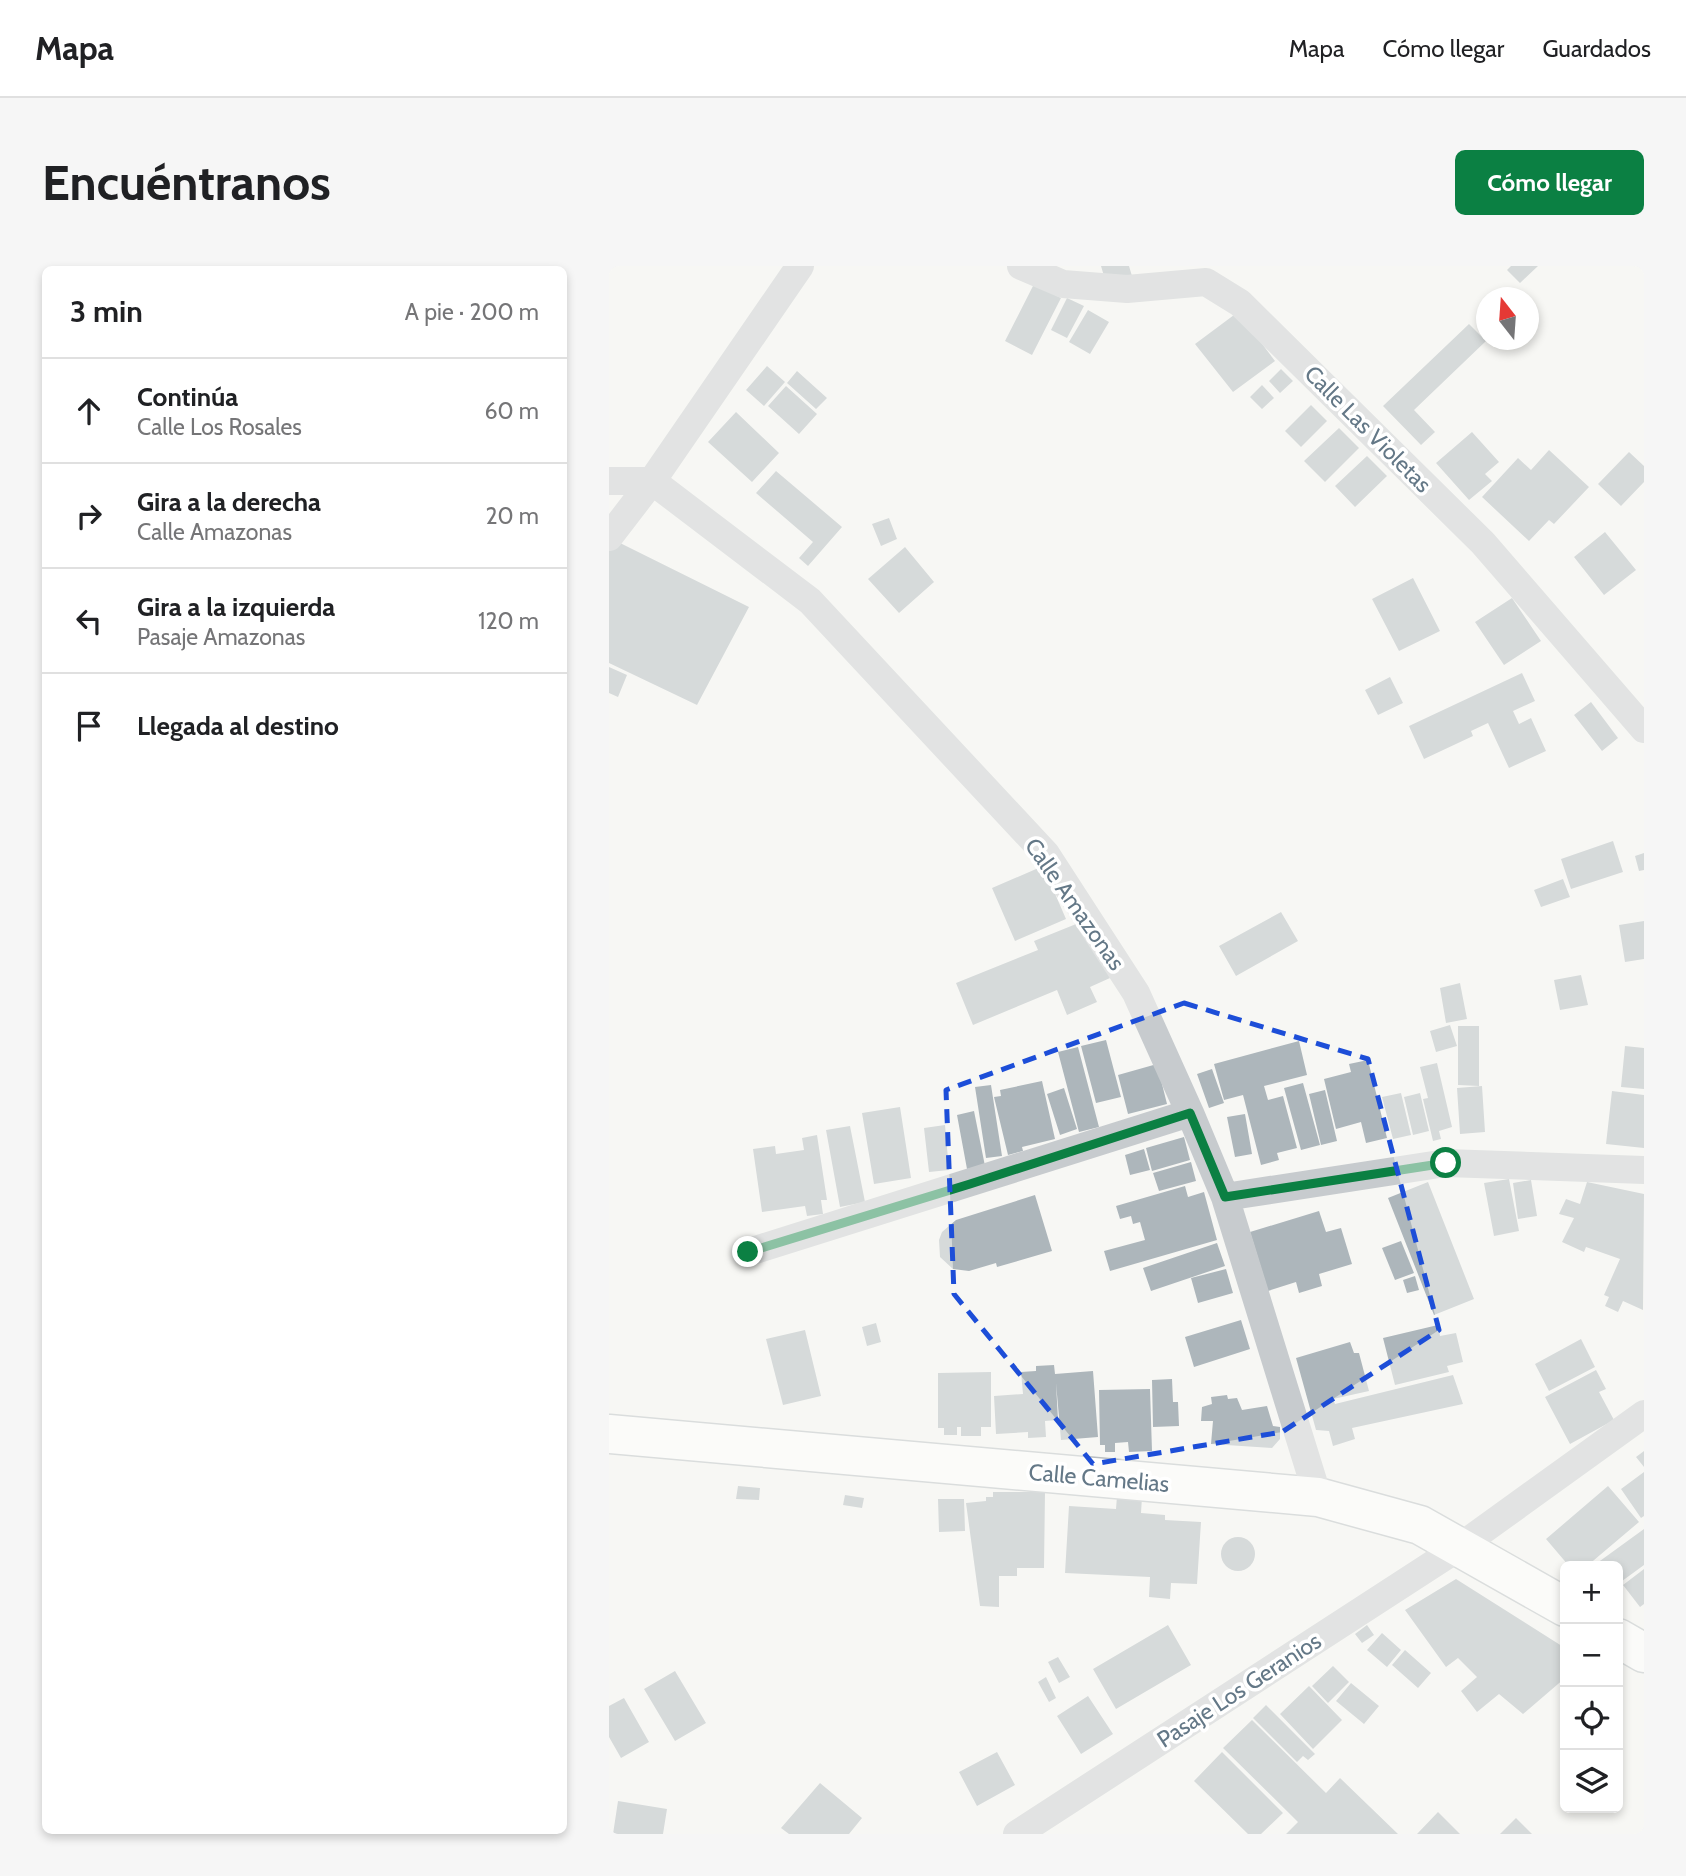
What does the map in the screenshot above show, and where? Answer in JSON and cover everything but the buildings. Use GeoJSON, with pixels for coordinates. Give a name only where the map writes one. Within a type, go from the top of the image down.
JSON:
{"type":"FeatureCollection","features":[{"type":"Feature","properties":{"kind":"street"},"geometry":{"type":"LineString","coordinates":[[609,537],[652,481],[800,266]]}},
{"type":"Feature","properties":{"kind":"street","name":"Calle Las Violetas"},"geometry":{"type":"LineString","coordinates":[[1021,266],[1063,284],[1127,289],[1206,282],[1240,303],[1483,543],[1644,729]]}},
{"type":"Feature","properties":{"kind":"street"},"geometry":{"type":"LineString","coordinates":[[609,481],[652,481]]}},
{"type":"Feature","properties":{"kind":"street","name":"Calle Amazonas"},"geometry":{"type":"LineString","coordinates":[[652,481],[810,601],[1047,854],[1136,993],[1190,1113],[1225,1197],[1318,1497]]}},
{"type":"Feature","properties":{"kind":"street"},"geometry":{"type":"LineString","coordinates":[[748,1252],[1190,1113]]}},
{"type":"Feature","properties":{"kind":"street"},"geometry":{"type":"LineString","coordinates":[[1225,1197],[1446,1163],[1644,1170]]}},
{"type":"Feature","properties":{"kind":"street","name":"Pasaje Los Geranios"},"geometry":{"type":"LineString","coordinates":[[1017,1834],[1461,1546],[1644,1414]]}},
{"type":"Feature","properties":{"kind":"street","name":"Calle Camelias"},"geometry":{"type":"LineString","coordinates":[[609,1434],[1318,1497],[1420,1525],[1560,1604]]}},
{"type":"Feature","properties":{"kind":"street"},"geometry":{"type":"LineString","coordinates":[[1623,1641],[1644,1653]]}},
{"type":"Feature","properties":{"kind":"highlighted area"},"geometry":{"type":"Polygon","coordinates":[[[1184,1003],[1368,1059],[1439,1330],[1282,1432],[1093,1464],[954,1294],[946,1090],[1184,1003]]]}},
{"type":"Feature","properties":{"kind":"route"},"geometry":{"type":"LineString","coordinates":[[748,1252],[1190,1113],[1225,1197],[1446,1163]]}}]}
